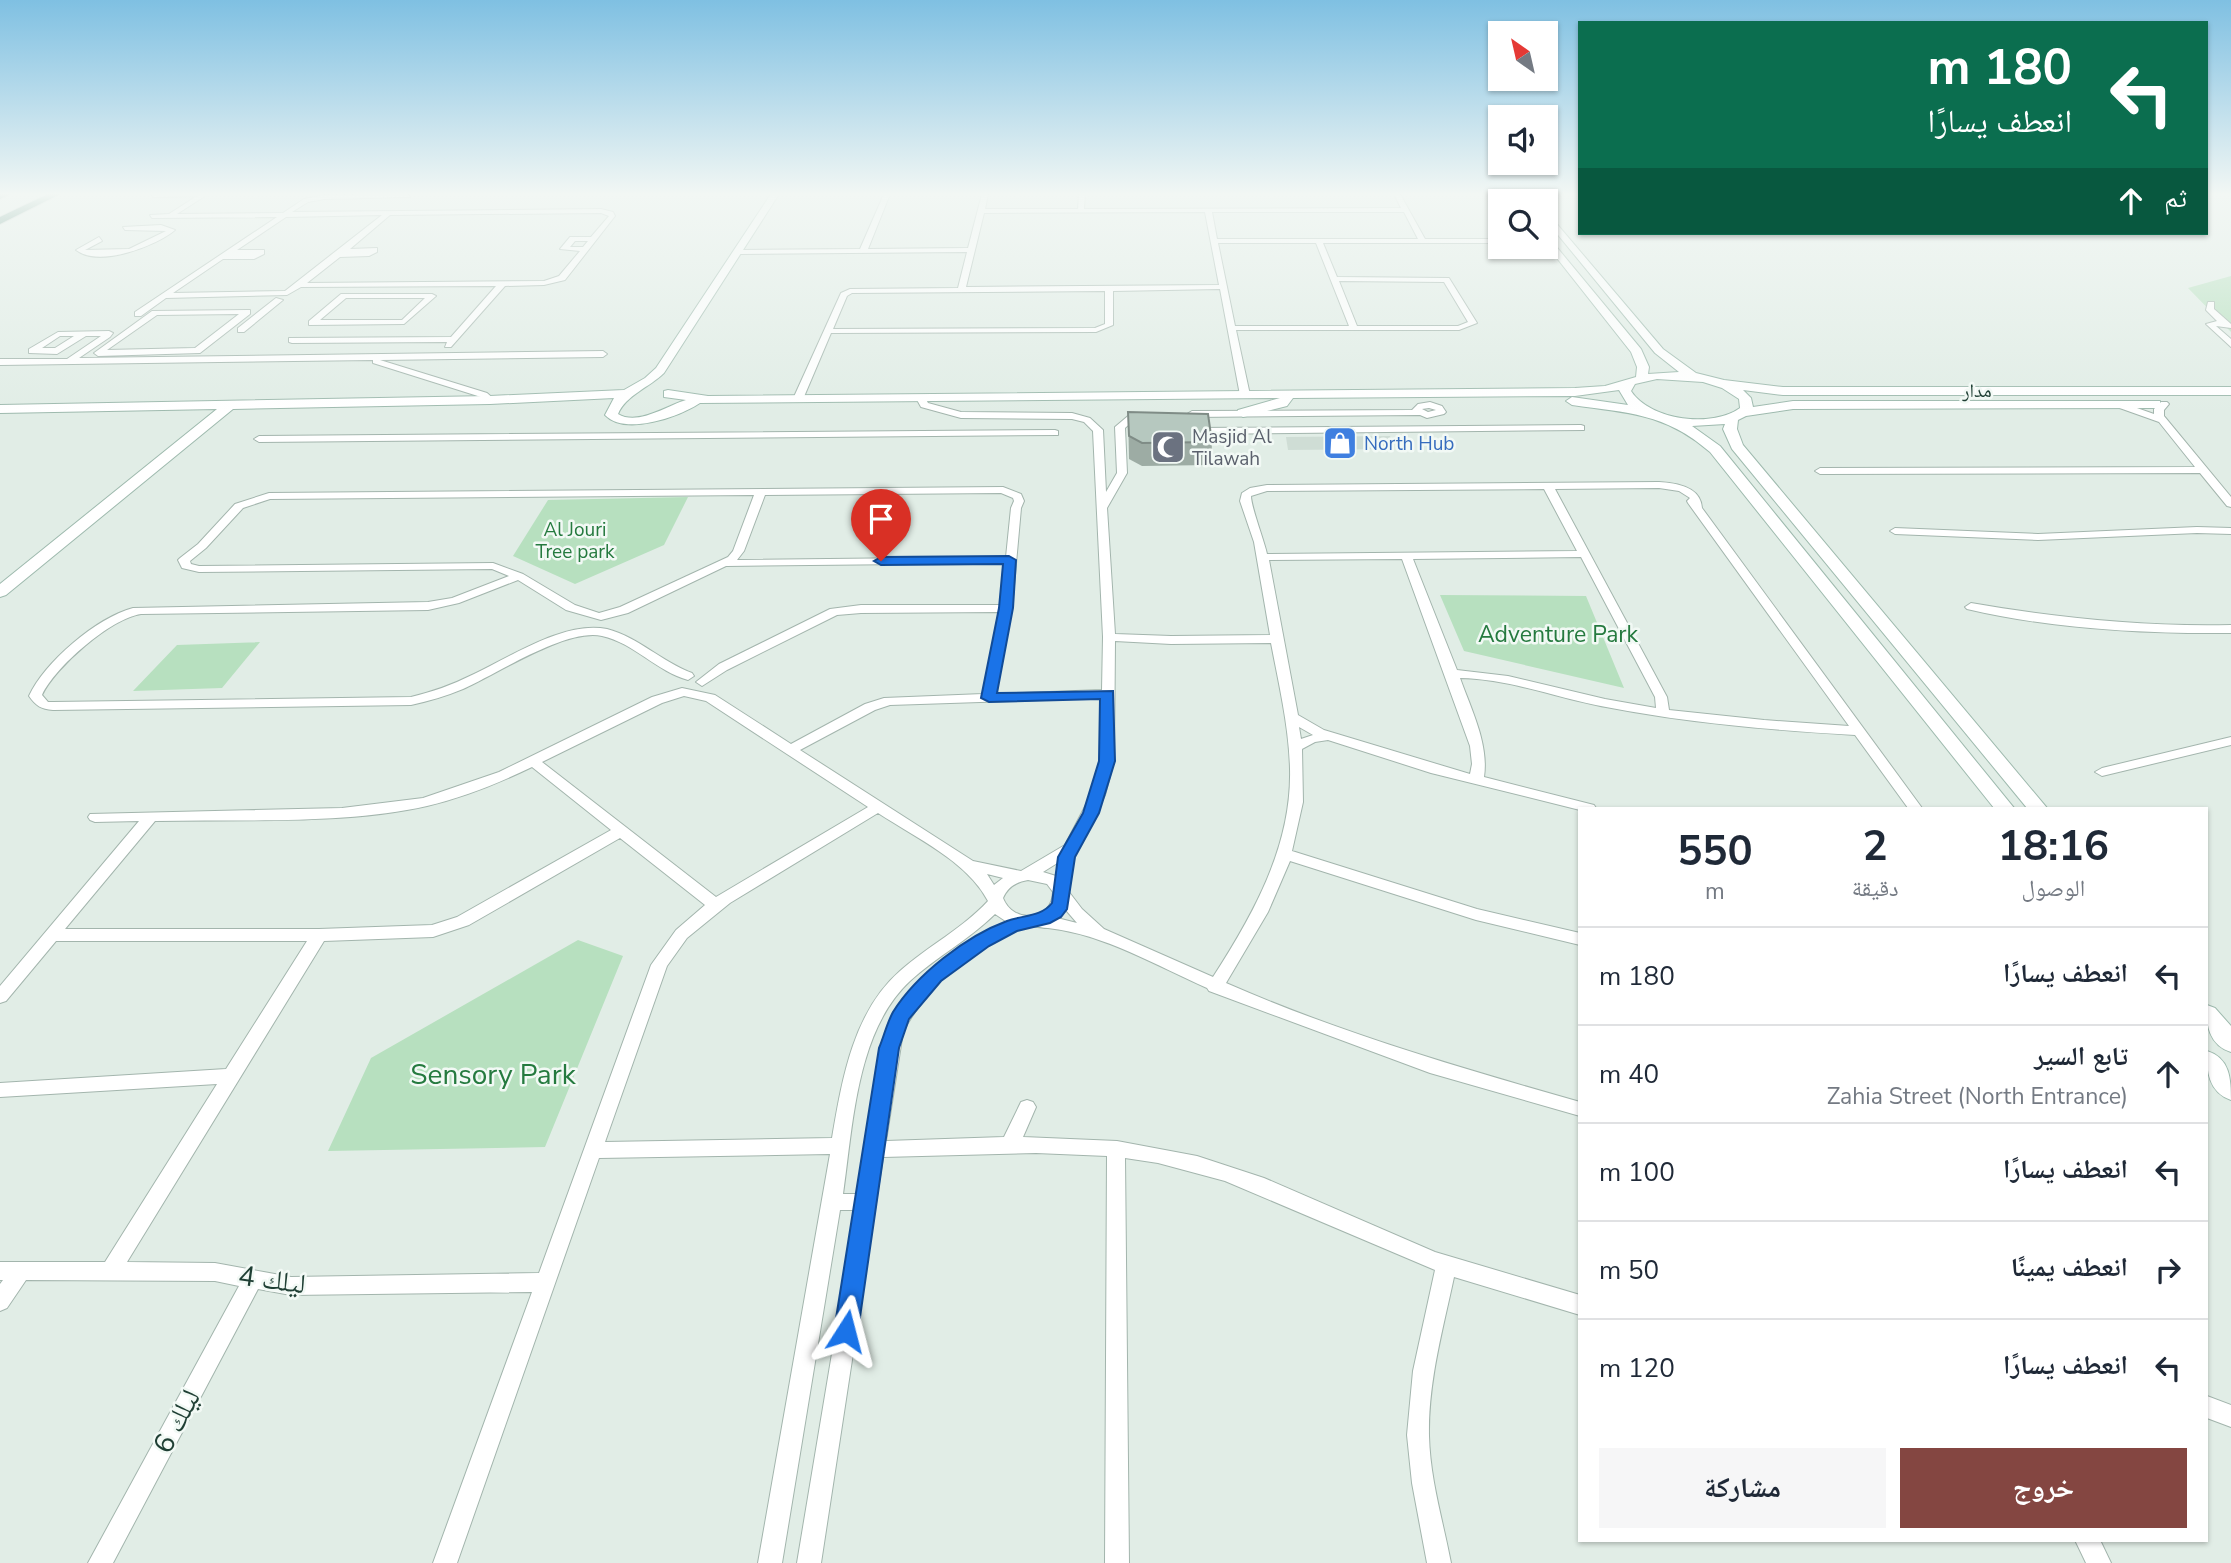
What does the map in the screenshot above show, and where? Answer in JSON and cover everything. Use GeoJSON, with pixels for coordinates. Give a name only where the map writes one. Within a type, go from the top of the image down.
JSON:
{"type":"FeatureCollection","features":[{"type":"Feature","properties":{"kind":"street"},"geometry":{"type":"LineString","coordinates":[[168,299],[210,267]]}},
{"type":"Feature","properties":{"kind":"street"},"geometry":{"type":"LineString","coordinates":[[203,359],[322,267]]}},
{"type":"Feature","properties":{"kind":"street"},"geometry":{"type":"LineString","coordinates":[[299,285],[503,284],[559,280],[570,267]]}},
{"type":"Feature","properties":{"kind":"street"},"geometry":{"type":"LineString","coordinates":[[609,436],[616,403],[649,382],[660,370],[729,267]]}},
{"type":"Feature","properties":{"kind":"street"},"geometry":{"type":"LineString","coordinates":[[962,288],[967,267]]}},
{"type":"Feature","properties":{"kind":"street"},"geometry":{"type":"LineString","coordinates":[[1220,267],[1245,395]]}},
{"type":"Feature","properties":{"kind":"street"},"geometry":{"type":"LineString","coordinates":[[1331,267],[1354,328]]}},
{"type":"Feature","properties":{"kind":"street"},"geometry":{"type":"LineString","coordinates":[[1567,267],[1637,351],[1643,367],[1642,377]]}},
{"type":"Feature","properties":{"kind":"street"},"geometry":{"type":"LineString","coordinates":[[1590,267],[1659,351],[1695,377]]}},
{"type":"Feature","properties":{"kind":"street"},"geometry":{"type":"LineString","coordinates":[[1231,328],[1464,328],[1473,323],[1446,280],[1336,279]]}},
{"type":"Feature","properties":{"kind":"street"},"geometry":{"type":"LineString","coordinates":[[438,356],[503,284]]}},
{"type":"Feature","properties":{"kind":"street"},"geometry":{"type":"LineString","coordinates":[[799,399],[844,295],[850,290],[1224,287]]}},
{"type":"Feature","properties":{"kind":"street"},"geometry":{"type":"LineString","coordinates":[[828,331],[1100,329],[1110,323],[1110,288]]}},
{"type":"Feature","properties":{"kind":"street"},"geometry":{"type":"LineString","coordinates":[[69,361],[154,303],[182,294],[287,293]]}},
{"type":"Feature","properties":{"kind":"street"},"geometry":{"type":"LineString","coordinates":[[262,301],[271,294]]}},
{"type":"Feature","properties":{"kind":"street"},"geometry":{"type":"LineString","coordinates":[[269,359],[344,296],[432,296],[404,322],[312,323]]}},
{"type":"Feature","properties":{"kind":"street"},"geometry":{"type":"LineString","coordinates":[[168,299],[279,300]]}},
{"type":"Feature","properties":{"kind":"street"},"geometry":{"type":"LineString","coordinates":[[2211,304],[2210,310],[2228,325]]}},
{"type":"Feature","properties":{"kind":"street"},"geometry":{"type":"LineString","coordinates":[[247,312],[222,332],[197,351],[98,353],[155,313],[247,312]]}},
{"type":"Feature","properties":{"kind":"street"},"geometry":{"type":"LineString","coordinates":[[2228,325],[2210,324],[2231,344]]}},
{"type":"Feature","properties":{"kind":"street"},"geometry":{"type":"LineString","coordinates":[[29,362],[44,351],[57,351],[83,334],[129,331]]}},
{"type":"Feature","properties":{"kind":"street"},"geometry":{"type":"LineString","coordinates":[[222,332],[238,331]]}},
{"type":"Feature","properties":{"kind":"street"},"geometry":{"type":"LineString","coordinates":[[292,340],[454,339]]}},
{"type":"Feature","properties":{"kind":"street"},"geometry":{"type":"LineString","coordinates":[[0,362],[603,354]]}},
{"type":"Feature","properties":{"kind":"street"},"geometry":{"type":"LineString","coordinates":[[365,357],[484,395],[491,400]]}},
{"type":"Feature","properties":{"kind":"street"},"geometry":{"type":"LineString","coordinates":[[660,370],[668,402],[662,412]]}},
{"type":"Feature","properties":{"kind":"street"},"geometry":{"type":"LineString","coordinates":[[1179,415],[1421,411],[1435,405],[1449,393],[1586,392],[1628,384],[1642,377],[1666,374],[1695,377]]}},
{"type":"Feature","properties":{"kind":"street","name":"مدار"},"geometry":{"type":"LineString","coordinates":[[1695,377],[1723,384],[1783,391],[2231,391]]}},
{"type":"Feature","properties":{"kind":"street"},"geometry":{"type":"LineString","coordinates":[[1628,384],[1625,391],[1627,398],[1650,413]]}},
{"type":"Feature","properties":{"kind":"street"},"geometry":{"type":"LineString","coordinates":[[1723,384],[1745,398],[1748,406],[1730,429],[1737,446],[2036,807]]}},
{"type":"Feature","properties":{"kind":"street"},"geometry":{"type":"LineString","coordinates":[[0,406],[491,400],[562,398],[649,388],[708,400],[1413,394],[1435,405],[1450,429]]}},
{"type":"Feature","properties":{"kind":"street"},"geometry":{"type":"LineString","coordinates":[[1449,393],[1532,396],[1650,413],[1672,419],[1700,436],[1714,449],[2003,807]]}},
{"type":"Feature","properties":{"kind":"street"},"geometry":{"type":"LineString","coordinates":[[1413,394],[1427,429]]}},
{"type":"Feature","properties":{"kind":"street"},"geometry":{"type":"LineString","coordinates":[[1243,413],[1283,402],[1287,399],[1286,395]]}},
{"type":"Feature","properties":{"kind":"street"},"geometry":{"type":"LineString","coordinates":[[562,398],[585,402],[615,416],[643,421]]}},
{"type":"Feature","properties":{"kind":"street"},"geometry":{"type":"LineString","coordinates":[[809,1563],[889,1048],[905,1009],[935,976],[992,936],[1054,913],[1061,905],[1064,865],[1091,813],[1107,761],[1109,640],[1104,506],[1100,495],[1096,426],[1080,418],[955,414],[924,405],[921,398]]}},
{"type":"Feature","properties":{"kind":"street"},"geometry":{"type":"LineString","coordinates":[[634,436],[643,421],[662,412],[708,400]]}},
{"type":"Feature","properties":{"kind":"street"},"geometry":{"type":"LineString","coordinates":[[0,592],[231,404]]}},
{"type":"Feature","properties":{"kind":"street"},"geometry":{"type":"LineString","coordinates":[[2117,404],[2162,420]]}},
{"type":"Feature","properties":{"kind":"street"},"geometry":{"type":"LineString","coordinates":[[2164,404],[2158,412],[2162,420],[2231,504]]}},
{"type":"Feature","properties":{"kind":"street","name":"مدار"},"geometry":{"type":"LineString","coordinates":[[1672,419],[1700,422],[1793,405],[2231,404]]}},
{"type":"Feature","properties":{"kind":"street"},"geometry":{"type":"LineString","coordinates":[[1104,506],[1122,468],[1120,427],[1126,421],[1153,415]]}},
{"type":"Feature","properties":{"kind":"street"},"geometry":{"type":"LineString","coordinates":[[1181,431],[1581,428]]}},
{"type":"Feature","properties":{"kind":"street"},"geometry":{"type":"LineString","coordinates":[[259,439],[1055,433]]}},
{"type":"Feature","properties":{"kind":"street"},"geometry":{"type":"LineString","coordinates":[[1098,434],[1120,435]]}},
{"type":"Feature","properties":{"kind":"street"},"geometry":{"type":"LineString","coordinates":[[1100,467],[1122,468]]}},
{"type":"Feature","properties":{"kind":"street"},"geometry":{"type":"LineString","coordinates":[[1820,471],[2203,470]]}},
{"type":"Feature","properties":{"kind":"street"},"geometry":{"type":"LineString","coordinates":[[1216,987],[1256,919],[1285,854],[1296,799],[1295,747],[1291,717],[1261,557],[1249,508],[1259,494],[1282,489],[1649,485],[1675,491],[1698,506],[1914,807]]}},
{"type":"Feature","properties":{"kind":"street"},"geometry":{"type":"LineString","coordinates":[[1548,486],[1661,697],[1663,713]]}},
{"type":"Feature","properties":{"kind":"street"},"geometry":{"type":"LineString","coordinates":[[584,624],[519,576],[503,569],[481,565],[199,569],[186,566],[186,557],[202,546],[233,515],[257,503],[289,497],[978,491],[1005,498],[1016,508],[1006,608],[989,698]]}},
{"type":"Feature","properties":{"kind":"street"},"geometry":{"type":"LineString","coordinates":[[519,576],[455,601],[428,606],[145,610],[129,613],[104,625],[44,681],[35,696],[44,705],[53,706],[411,701],[444,692],[566,636],[584,624],[606,622],[624,610],[727,563],[738,551],[760,494]]}},
{"type":"Feature","properties":{"kind":"street"},"geometry":{"type":"LineString","coordinates":[[1895,531],[2038,537],[2231,531]]}},
{"type":"Feature","properties":{"kind":"street"},"geometry":{"type":"LineString","coordinates":[[1261,557],[1584,554]]}},
{"type":"Feature","properties":{"kind":"street"},"geometry":{"type":"LineString","coordinates":[[1407,557],[1452,674],[1479,755],[1476,781]]}},
{"type":"Feature","properties":{"kind":"street"},"geometry":{"type":"LineString","coordinates":[[727,563],[1009,560]]}},
{"type":"Feature","properties":{"kind":"street"},"geometry":{"type":"LineString","coordinates":[[1971,607],[2115,626],[2231,629]]}},
{"type":"Feature","properties":{"kind":"street"},"geometry":{"type":"LineString","coordinates":[[94,817],[342,813],[397,808],[452,795],[534,762],[818,618],[843,610],[1006,608]]}},
{"type":"Feature","properties":{"kind":"street"},"geometry":{"type":"LineString","coordinates":[[584,624],[587,618],[606,622],[665,668],[696,680],[710,698]]}},
{"type":"Feature","properties":{"kind":"street"},"geometry":{"type":"LineString","coordinates":[[1109,640],[1276,639]]}},
{"type":"Feature","properties":{"kind":"street"},"geometry":{"type":"LineString","coordinates":[[665,668],[679,688],[710,698],[967,864],[986,883],[1005,916],[1027,922],[1061,924],[1102,935],[1216,987],[1436,1068],[1578,1108]]}},
{"type":"Feature","properties":{"kind":"street"},"geometry":{"type":"LineString","coordinates":[[1452,674],[1482,676],[1663,713],[1763,726],[1861,731]]}},
{"type":"Feature","properties":{"kind":"street"},"geometry":{"type":"LineString","coordinates":[[790,750],[870,707],[889,701],[989,698],[1026,702],[1108,699]]}},
{"type":"Feature","properties":{"kind":"street"},"geometry":{"type":"LineString","coordinates":[[1291,717],[1308,728],[1331,736],[1476,781],[1585,807]]}},
{"type":"Feature","properties":{"kind":"street"},"geometry":{"type":"LineString","coordinates":[[1295,747],[1312,739],[1331,736]]}},
{"type":"Feature","properties":{"kind":"street"},"geometry":{"type":"LineString","coordinates":[[2102,772],[2231,741]]}},
{"type":"Feature","properties":{"kind":"street"},"geometry":{"type":"LineString","coordinates":[[534,762],[715,905]]}},
{"type":"Feature","properties":{"kind":"street"},"geometry":{"type":"LineString","coordinates":[[446,1563],[659,965],[681,932],[715,905],[877,807]]}},
{"type":"Feature","properties":{"kind":"street"},"geometry":{"type":"LineString","coordinates":[[0,997],[150,817]]}},
{"type":"Feature","properties":{"kind":"street"},"geometry":{"type":"LineString","coordinates":[[54,935],[417,933],[448,926],[477,913],[621,831]]}},
{"type":"Feature","properties":{"kind":"street"},"geometry":{"type":"LineString","coordinates":[[770,1563],[861,1044],[879,1005],[907,973],[973,927],[995,901],[1003,884],[1070,849]]}},
{"type":"Feature","properties":{"kind":"street"},"geometry":{"type":"LineString","coordinates":[[1285,854],[1476,914],[1578,939]]}},
{"type":"Feature","properties":{"kind":"street"},"geometry":{"type":"LineString","coordinates":[[967,864],[1052,880],[1084,920],[1102,935]]}},
{"type":"Feature","properties":{"kind":"street"},"geometry":{"type":"LineString","coordinates":[[111,1270],[319,935]]}},
{"type":"Feature","properties":{"kind":"street"},"geometry":{"type":"LineString","coordinates":[[2208,1015],[2231,1043]]}},
{"type":"Feature","properties":{"kind":"street"},"geometry":{"type":"LineString","coordinates":[[2208,1061],[2231,1090]]}},
{"type":"Feature","properties":{"kind":"street"},"geometry":{"type":"LineString","coordinates":[[0,1090],[232,1076]]}},
{"type":"Feature","properties":{"kind":"street"},"geometry":{"type":"LineString","coordinates":[[1009,1147],[1027,1107]]}},
{"type":"Feature","properties":{"kind":"street"},"geometry":{"type":"LineString","coordinates":[[592,1150],[841,1146]]}},
{"type":"Feature","properties":{"kind":"street"},"geometry":{"type":"LineString","coordinates":[[874,1149],[1009,1147],[1116,1150],[1185,1161],[1231,1175],[1446,1264],[1578,1304]]}},
{"type":"Feature","properties":{"kind":"street"},"geometry":{"type":"LineString","coordinates":[[1116,1150],[1117,1563]]}},
{"type":"Feature","properties":{"kind":"street"},"geometry":{"type":"LineString","coordinates":[[832,1202],[866,1202]]}},
{"type":"Feature","properties":{"kind":"street"},"geometry":{"type":"LineString","coordinates":[[1439,1563],[1420,1455],[1418,1425],[1421,1391],[1446,1264]]}},
{"type":"Feature","properties":{"kind":"street"},"geometry":{"type":"LineString","coordinates":[[0,1301],[10,1271]]}},
{"type":"Feature","properties":{"kind":"street","name":"ليلك 4"},"geometry":{"type":"LineString","coordinates":[[10,1271],[215,1272],[290,1286],[544,1282]]}},
{"type":"Feature","properties":{"kind":"street","name":"ليلك 6"},"geometry":{"type":"LineString","coordinates":[[100,1563],[253,1279]]}},
{"type":"Feature","properties":{"kind":"street"},"geometry":{"type":"LineString","coordinates":[[2208,1407],[2231,1416]]}},
{"type":"Feature","properties":{"kind":"street"},"geometry":{"type":"LineString","coordinates":[[2088,1542],[2099,1563]]}},
{"type":"Feature","properties":{"kind":"shaded area","name":"North Hub"},"geometry":{"type":"Polygon","coordinates":[[[1390,436],[1394,449],[1288,450],[1286,437],[1390,436]]]}},
{"type":"Feature","properties":{"kind":"green space"},"geometry":{"type":"Polygon","coordinates":[[[2231,276],[2231,332],[2188,288],[2231,276]]]}},
{"type":"Feature","properties":{"kind":"green space","name":"Al Jouri Tree park"},"geometry":{"type":"Polygon","coordinates":[[[688,497],[664,545],[575,584],[513,556],[548,500],[688,497]]]}},
{"type":"Feature","properties":{"kind":"green space","name":"Adventure Park"},"geometry":{"type":"Polygon","coordinates":[[[1440,595],[1586,596],[1624,688],[1464,651],[1440,595]]]}},
{"type":"Feature","properties":{"kind":"green space"},"geometry":{"type":"Polygon","coordinates":[[[260,642],[222,688],[133,691],[177,645],[260,642]]]}},
{"type":"Feature","properties":{"kind":"green space","name":"Sensory Park"},"geometry":{"type":"Polygon","coordinates":[[[578,940],[623,956],[545,1147],[328,1151],[371,1058],[578,940]]]}},
{"type":"Feature","properties":{"kind":"building"},"geometry":{"type":"Polygon","coordinates":[[[1128,412],[1208,414],[1212,442],[1142,443],[1129,436],[1128,412]]]}},
{"type":"Feature","properties":{"kind":"place","name":"North Hub"},"geometry":{"type":"Point","coordinates":[1340,443]}},
{"type":"Feature","properties":{"kind":"place","name":"Masjid Al Tilawah"},"geometry":{"type":"Point","coordinates":[1168,447]}},
{"type":"Feature","properties":{"kind":"route"},"geometry":{"type":"LineString","coordinates":[[846,1331],[889,1048],[901,1016],[910,1002],[935,976],[983,942],[1012,926],[1044,919],[1061,905],[1064,865],[1091,813],[1107,761],[1108,694],[989,698],[1006,608],[1009,560],[881,561]]}}]}
